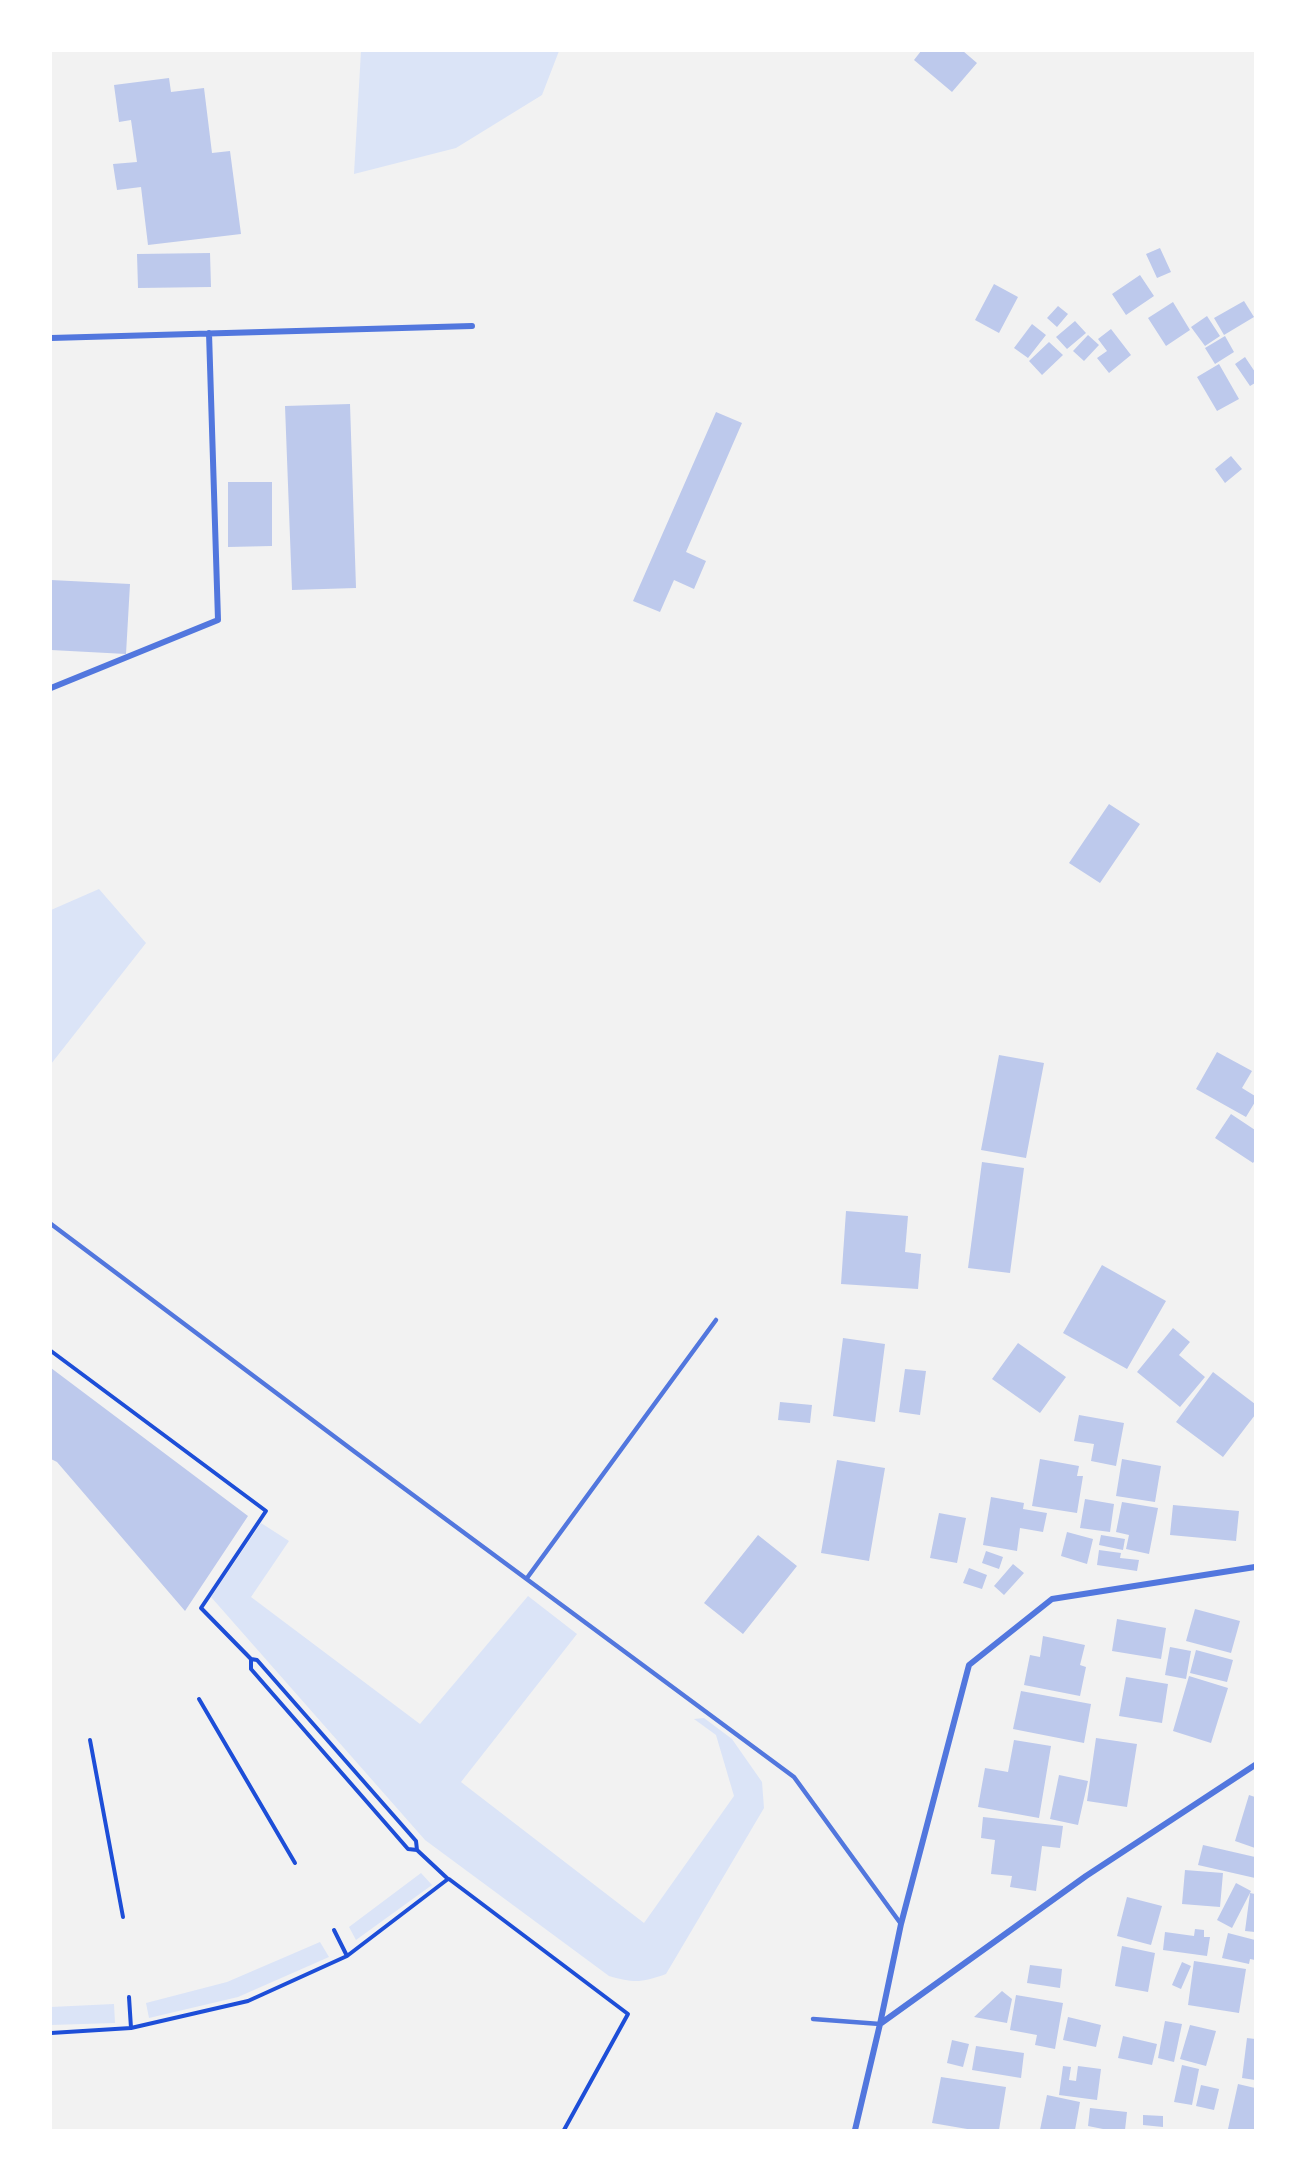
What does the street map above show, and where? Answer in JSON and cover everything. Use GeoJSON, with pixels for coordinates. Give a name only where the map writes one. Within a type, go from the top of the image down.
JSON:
{"type":"FeatureCollection","features":[{"type":"Feature","properties":{"kind":"street"},"geometry":{"type":"LineString","coordinates":[[51,338],[472,326]]}},
{"type":"Feature","properties":{"kind":"street"},"geometry":{"type":"LineString","coordinates":[[51,688],[218,620],[209,333]]}},
{"type":"Feature","properties":{"kind":"street"},"geometry":{"type":"LineString","coordinates":[[855,2130],[901,1924],[969,1665],[1052,1599],[1255,1567]]}},
{"type":"Feature","properties":{"kind":"street"},"geometry":{"type":"LineString","coordinates":[[880,2024],[1086,1876],[1255,1765]]}},
{"type":"Feature","properties":{"kind":"lane"},"geometry":{"type":"LineString","coordinates":[[51,1224],[794,1777],[901,1924]]}},
{"type":"Feature","properties":{"kind":"lane"},"geometry":{"type":"LineString","coordinates":[[527,1578],[716,1320]]}},
{"type":"Feature","properties":{"kind":"lane"},"geometry":{"type":"LineString","coordinates":[[813,2019],[880,2024]]}},
{"type":"Feature","properties":{"kind":"path"},"geometry":{"type":"LineString","coordinates":[[51,1351],[266,1510],[201,1608],[251,1659],[257,1660],[416,1841],[417,1850]]}},
{"type":"Feature","properties":{"kind":"path"},"geometry":{"type":"LineString","coordinates":[[251,1659],[251,1669],[408,1849],[417,1850],[448,1879],[628,2014],[564,2130]]}},
{"type":"Feature","properties":{"kind":"path"},"geometry":{"type":"LineString","coordinates":[[199,1700],[295,1863]]}},
{"type":"Feature","properties":{"kind":"path"},"geometry":{"type":"LineString","coordinates":[[90,1740],[123,1917]]}},
{"type":"Feature","properties":{"kind":"path"},"geometry":{"type":"LineString","coordinates":[[51,2033],[131,2028],[248,2001],[347,1956],[448,1879]]}},
{"type":"Feature","properties":{"kind":"path"},"geometry":{"type":"LineString","coordinates":[[334,1930],[347,1956]]}},
{"type":"Feature","properties":{"kind":"path"},"geometry":{"type":"LineString","coordinates":[[129,1997],[131,2028]]}},
{"type":"Feature","properties":{"kind":"shaded area"},"geometry":{"type":"Polygon","coordinates":[[[361,51],[559,51],[542,95],[456,148],[354,174],[361,51]]]}},
{"type":"Feature","properties":{"kind":"shaded area"},"geometry":{"type":"Polygon","coordinates":[[[99,889],[146,943],[51,1064],[51,910],[99,889]]]}},
{"type":"Feature","properties":{"kind":"shaded area"},"geometry":{"type":"Polygon","coordinates":[[[261,1523],[289,1541],[251,1597],[420,1724],[528,1596],[577,1634],[461,1782],[644,1923],[734,1796],[716,1735],[694,1719],[704,1718],[732,1739],[762,1782],[764,1808],[666,1974],[638,1981],[609,1976],[425,1840],[211,1597],[261,1523]]]}},
{"type":"Feature","properties":{"kind":"shaded area"},"geometry":{"type":"Polygon","coordinates":[[[421,1873],[432,1885],[356,1940],[349,1927],[421,1873]]]}},
{"type":"Feature","properties":{"kind":"shaded area"},"geometry":{"type":"Polygon","coordinates":[[[320,1942],[329,1957],[238,1997],[149,2018],[146,2003],[227,1982],[320,1942]]]}},
{"type":"Feature","properties":{"kind":"shaded area"},"geometry":{"type":"Polygon","coordinates":[[[114,2004],[115,2023],[51,2025],[51,2007],[114,2004]]]}},
{"type":"Feature","properties":{"kind":"building"},"geometry":{"type":"Polygon","coordinates":[[[921,51],[963,51],[977,63],[952,92],[914,60],[921,51]]]}},
{"type":"Feature","properties":{"kind":"building"},"geometry":{"type":"Polygon","coordinates":[[[169,78],[171,92],[204,88],[212,153],[230,151],[241,234],[148,245],[141,187],[117,190],[113,164],[137,162],[131,120],[119,122],[114,85],[169,78]]]}},
{"type":"Feature","properties":{"kind":"building"},"geometry":{"type":"Polygon","coordinates":[[[1160,248],[1171,272],[1157,278],[1146,254],[1160,248]]]}},
{"type":"Feature","properties":{"kind":"building"},"geometry":{"type":"Polygon","coordinates":[[[210,253],[211,287],[138,288],[137,254],[210,253]]]}},
{"type":"Feature","properties":{"kind":"building"},"geometry":{"type":"Polygon","coordinates":[[[1140,275],[1154,296],[1126,315],[1112,294],[1140,275]]]}},
{"type":"Feature","properties":{"kind":"building"},"geometry":{"type":"Polygon","coordinates":[[[994,284],[1018,297],[999,333],[975,320],[994,284]]]}},
{"type":"Feature","properties":{"kind":"building"},"geometry":{"type":"Polygon","coordinates":[[[1244,301],[1254,317],[1224,335],[1214,318],[1244,301]]]}},
{"type":"Feature","properties":{"kind":"building"},"geometry":{"type":"Polygon","coordinates":[[[1173,302],[1190,330],[1166,346],[1148,318],[1173,302]]]}},
{"type":"Feature","properties":{"kind":"building"},"geometry":{"type":"Polygon","coordinates":[[[1058,306],[1068,314],[1057,327],[1047,318],[1058,306]]]}},
{"type":"Feature","properties":{"kind":"building"},"geometry":{"type":"Polygon","coordinates":[[[1207,316],[1220,336],[1205,346],[1191,327],[1207,316]]]}},
{"type":"Feature","properties":{"kind":"building"},"geometry":{"type":"Polygon","coordinates":[[[1075,321],[1086,333],[1067,349],[1056,337],[1075,321]]]}},
{"type":"Feature","properties":{"kind":"building"},"geometry":{"type":"Polygon","coordinates":[[[1032,324],[1046,335],[1028,358],[1014,348],[1032,324]]]}},
{"type":"Feature","properties":{"kind":"building"},"geometry":{"type":"Polygon","coordinates":[[[1111,329],[1131,355],[1109,373],[1097,358],[1107,351],[1098,339],[1111,329]]]}},
{"type":"Feature","properties":{"kind":"building"},"geometry":{"type":"Polygon","coordinates":[[[1088,335],[1099,345],[1084,361],[1073,351],[1088,335]]]}},
{"type":"Feature","properties":{"kind":"building"},"geometry":{"type":"Polygon","coordinates":[[[1225,336],[1234,352],[1215,364],[1205,348],[1225,336]]]}},
{"type":"Feature","properties":{"kind":"building"},"geometry":{"type":"Polygon","coordinates":[[[1049,342],[1063,355],[1042,375],[1029,361],[1049,342]]]}},
{"type":"Feature","properties":{"kind":"building"},"geometry":{"type":"Polygon","coordinates":[[[1245,357],[1255,372],[1255,383],[1250,386],[1235,364],[1245,357]]]}},
{"type":"Feature","properties":{"kind":"building"},"geometry":{"type":"Polygon","coordinates":[[[1219,364],[1239,399],[1217,411],[1197,377],[1219,364]]]}},
{"type":"Feature","properties":{"kind":"building"},"geometry":{"type":"Polygon","coordinates":[[[350,404],[356,588],[292,590],[285,406],[350,404]]]}},
{"type":"Feature","properties":{"kind":"building"},"geometry":{"type":"Polygon","coordinates":[[[716,412],[742,423],[686,552],[706,561],[694,589],[674,580],[660,612],[633,601],[716,412]]]}},
{"type":"Feature","properties":{"kind":"building"},"geometry":{"type":"Polygon","coordinates":[[[1231,456],[1242,469],[1225,483],[1215,469],[1231,456]]]}},
{"type":"Feature","properties":{"kind":"building"},"geometry":{"type":"Polygon","coordinates":[[[228,482],[272,482],[272,546],[228,547],[228,482]]]}},
{"type":"Feature","properties":{"kind":"building"},"geometry":{"type":"Polygon","coordinates":[[[51,580],[130,584],[126,654],[51,650],[51,580]]]}},
{"type":"Feature","properties":{"kind":"building"},"geometry":{"type":"Polygon","coordinates":[[[1109,804],[1140,824],[1100,883],[1069,863],[1109,804]]]}},
{"type":"Feature","properties":{"kind":"building"},"geometry":{"type":"Polygon","coordinates":[[[1217,1052],[1252,1071],[1242,1088],[1255,1096],[1255,1102],[1246,1117],[1196,1089],[1217,1052]]]}},
{"type":"Feature","properties":{"kind":"building"},"geometry":{"type":"Polygon","coordinates":[[[999,1055],[1044,1063],[1026,1158],[981,1150],[999,1055]]]}},
{"type":"Feature","properties":{"kind":"building"},"geometry":{"type":"Polygon","coordinates":[[[1231,1114],[1255,1130],[1255,1160],[1253,1163],[1215,1138],[1231,1114]]]}},
{"type":"Feature","properties":{"kind":"building"},"geometry":{"type":"Polygon","coordinates":[[[982,1162],[1024,1168],[1010,1273],[968,1268],[982,1162]]]}},
{"type":"Feature","properties":{"kind":"building"},"geometry":{"type":"Polygon","coordinates":[[[846,1211],[908,1216],[905,1252],[921,1254],[918,1289],[841,1284],[846,1211]]]}},
{"type":"Feature","properties":{"kind":"building"},"geometry":{"type":"Polygon","coordinates":[[[1102,1265],[1166,1301],[1127,1369],[1063,1333],[1102,1265]]]}},
{"type":"Feature","properties":{"kind":"building"},"geometry":{"type":"Polygon","coordinates":[[[1173,1328],[1190,1342],[1179,1355],[1205,1377],[1180,1407],[1137,1372],[1173,1328]]]}},
{"type":"Feature","properties":{"kind":"building"},"geometry":{"type":"Polygon","coordinates":[[[843,1338],[885,1344],[875,1422],[833,1416],[843,1338]]]}},
{"type":"Feature","properties":{"kind":"building"},"geometry":{"type":"Polygon","coordinates":[[[1018,1343],[1066,1377],[1040,1413],[992,1379],[1018,1343]]]}},
{"type":"Feature","properties":{"kind":"building"},"geometry":{"type":"Polygon","coordinates":[[[51,1368],[248,1516],[185,1611],[57,1462],[51,1459],[51,1368]]]}},
{"type":"Feature","properties":{"kind":"building"},"geometry":{"type":"Polygon","coordinates":[[[905,1369],[926,1371],[920,1415],[899,1412],[905,1369]]]}},
{"type":"Feature","properties":{"kind":"building"},"geometry":{"type":"Polygon","coordinates":[[[1213,1372],[1255,1404],[1255,1415],[1223,1457],[1176,1422],[1213,1372]]]}},
{"type":"Feature","properties":{"kind":"building"},"geometry":{"type":"Polygon","coordinates":[[[780,1402],[812,1405],[810,1423],[778,1420],[780,1402]]]}},
{"type":"Feature","properties":{"kind":"building"},"geometry":{"type":"Polygon","coordinates":[[[1079,1415],[1124,1423],[1116,1466],[1091,1461],[1094,1444],[1074,1441],[1079,1415]]]}},
{"type":"Feature","properties":{"kind":"building"},"geometry":{"type":"Polygon","coordinates":[[[1040,1459],[1079,1466],[1077,1476],[1083,1476],[1077,1513],[1032,1506],[1040,1459]]]}},
{"type":"Feature","properties":{"kind":"building"},"geometry":{"type":"Polygon","coordinates":[[[1122,1459],[1161,1466],[1155,1502],[1116,1496],[1122,1459]]]}},
{"type":"Feature","properties":{"kind":"building"},"geometry":{"type":"Polygon","coordinates":[[[837,1460],[885,1468],[869,1561],[821,1553],[837,1460]]]}},
{"type":"Feature","properties":{"kind":"building"},"geometry":{"type":"Polygon","coordinates":[[[991,1497],[1024,1503],[1023,1509],[1047,1513],[1043,1532],[1020,1528],[1017,1551],[983,1545],[991,1497]]]}},
{"type":"Feature","properties":{"kind":"building"},"geometry":{"type":"Polygon","coordinates":[[[1085,1499],[1114,1504],[1110,1532],[1080,1528],[1085,1499]]]}},
{"type":"Feature","properties":{"kind":"building"},"geometry":{"type":"Polygon","coordinates":[[[1122,1502],[1158,1508],[1149,1554],[1126,1549],[1129,1535],[1116,1532],[1122,1502]]]}},
{"type":"Feature","properties":{"kind":"building"},"geometry":{"type":"Polygon","coordinates":[[[1173,1505],[1239,1511],[1236,1541],[1170,1535],[1173,1505]]]}},
{"type":"Feature","properties":{"kind":"building"},"geometry":{"type":"Polygon","coordinates":[[[939,1513],[966,1518],[957,1563],[930,1558],[939,1513]]]}},
{"type":"Feature","properties":{"kind":"building"},"geometry":{"type":"Polygon","coordinates":[[[1067,1532],[1093,1539],[1087,1564],[1061,1556],[1067,1532]]]}},
{"type":"Feature","properties":{"kind":"building"},"geometry":{"type":"Polygon","coordinates":[[[758,1535],[797,1566],[743,1634],[704,1603],[758,1535]]]}},
{"type":"Feature","properties":{"kind":"building"},"geometry":{"type":"Polygon","coordinates":[[[1101,1535],[1125,1539],[1123,1550],[1099,1545],[1101,1535]]]}},
{"type":"Feature","properties":{"kind":"building"},"geometry":{"type":"Polygon","coordinates":[[[1099,1550],[1121,1553],[1120,1558],[1139,1560],[1137,1571],[1097,1565],[1099,1550]]]}},
{"type":"Feature","properties":{"kind":"building"},"geometry":{"type":"Polygon","coordinates":[[[986,1551],[1003,1557],[999,1569],[982,1563],[986,1551]]]}},
{"type":"Feature","properties":{"kind":"building"},"geometry":{"type":"Polygon","coordinates":[[[1013,1564],[1024,1573],[1004,1595],[994,1586],[1013,1564]]]}},
{"type":"Feature","properties":{"kind":"building"},"geometry":{"type":"Polygon","coordinates":[[[969,1568],[987,1575],[982,1589],[963,1583],[969,1568]]]}},
{"type":"Feature","properties":{"kind":"building"},"geometry":{"type":"Polygon","coordinates":[[[1195,1609],[1240,1621],[1231,1653],[1186,1641],[1195,1609]]]}},
{"type":"Feature","properties":{"kind":"building"},"geometry":{"type":"Polygon","coordinates":[[[1117,1619],[1166,1628],[1161,1659],[1112,1651],[1117,1619]]]}},
{"type":"Feature","properties":{"kind":"building"},"geometry":{"type":"Polygon","coordinates":[[[1043,1636],[1085,1645],[1080,1665],[1086,1667],[1080,1696],[1024,1685],[1030,1655],[1040,1657],[1043,1636]]]}},
{"type":"Feature","properties":{"kind":"building"},"geometry":{"type":"Polygon","coordinates":[[[1170,1647],[1191,1651],[1186,1679],[1165,1675],[1170,1647]]]}},
{"type":"Feature","properties":{"kind":"building"},"geometry":{"type":"Polygon","coordinates":[[[1196,1650],[1233,1660],[1227,1682],[1190,1673],[1196,1650]]]}},
{"type":"Feature","properties":{"kind":"building"},"geometry":{"type":"Polygon","coordinates":[[[1189,1676],[1228,1688],[1211,1743],[1173,1731],[1189,1676]]]}},
{"type":"Feature","properties":{"kind":"building"},"geometry":{"type":"Polygon","coordinates":[[[1126,1677],[1168,1684],[1162,1723],[1119,1716],[1126,1677]]]}},
{"type":"Feature","properties":{"kind":"building"},"geometry":{"type":"Polygon","coordinates":[[[1021,1691],[1091,1704],[1084,1743],[1013,1729],[1021,1691]]]}},
{"type":"Feature","properties":{"kind":"building"},"geometry":{"type":"Polygon","coordinates":[[[1096,1738],[1137,1744],[1127,1807],[1087,1801],[1096,1738]]]}},
{"type":"Feature","properties":{"kind":"building"},"geometry":{"type":"Polygon","coordinates":[[[1014,1740],[1051,1746],[1039,1818],[978,1807],[985,1768],[1008,1772],[1014,1740]]]}},
{"type":"Feature","properties":{"kind":"building"},"geometry":{"type":"Polygon","coordinates":[[[1059,1775],[1088,1781],[1078,1825],[1050,1819],[1059,1775]]]}},
{"type":"Feature","properties":{"kind":"building"},"geometry":{"type":"Polygon","coordinates":[[[1249,1795],[1255,1797],[1255,1848],[1235,1841],[1249,1795]]]}},
{"type":"Feature","properties":{"kind":"building"},"geometry":{"type":"Polygon","coordinates":[[[983,1817],[1063,1826],[1060,1848],[1042,1846],[1036,1891],[1010,1887],[1012,1876],[991,1874],[995,1840],[981,1838],[983,1817]]]}},
{"type":"Feature","properties":{"kind":"building"},"geometry":{"type":"Polygon","coordinates":[[[1203,1845],[1255,1857],[1255,1878],[1198,1865],[1203,1845]]]}},
{"type":"Feature","properties":{"kind":"building"},"geometry":{"type":"Polygon","coordinates":[[[1185,1870],[1223,1873],[1220,1907],[1182,1904],[1185,1870]]]}},
{"type":"Feature","properties":{"kind":"building"},"geometry":{"type":"Polygon","coordinates":[[[1236,1883],[1251,1891],[1232,1928],[1217,1920],[1236,1883]]]}},
{"type":"Feature","properties":{"kind":"building"},"geometry":{"type":"Polygon","coordinates":[[[1250,1893],[1255,1894],[1255,1932],[1245,1931],[1250,1893]]]}},
{"type":"Feature","properties":{"kind":"building"},"geometry":{"type":"Polygon","coordinates":[[[1127,1897],[1162,1906],[1151,1945],[1117,1936],[1127,1897]]]}},
{"type":"Feature","properties":{"kind":"building"},"geometry":{"type":"Polygon","coordinates":[[[1195,1929],[1204,1930],[1204,1937],[1210,1937],[1207,1956],[1163,1950],[1165,1932],[1194,1936],[1195,1929]]]}},
{"type":"Feature","properties":{"kind":"building"},"geometry":{"type":"Polygon","coordinates":[[[1228,1933],[1255,1940],[1255,1960],[1250,1959],[1249,1964],[1222,1958],[1228,1933]]]}},
{"type":"Feature","properties":{"kind":"building"},"geometry":{"type":"Polygon","coordinates":[[[1122,1946],[1155,1953],[1148,1992],[1115,1986],[1122,1946]]]}},
{"type":"Feature","properties":{"kind":"building"},"geometry":{"type":"Polygon","coordinates":[[[1194,1961],[1246,1969],[1239,2013],[1188,2005],[1194,1961]]]}},
{"type":"Feature","properties":{"kind":"building"},"geometry":{"type":"Polygon","coordinates":[[[1182,1962],[1191,1966],[1181,1989],[1172,1985],[1182,1962]]]}},
{"type":"Feature","properties":{"kind":"building"},"geometry":{"type":"Polygon","coordinates":[[[1030,1965],[1062,1969],[1060,1988],[1027,1983],[1030,1965]]]}},
{"type":"Feature","properties":{"kind":"building"},"geometry":{"type":"Polygon","coordinates":[[[1002,1991],[1012,1999],[1007,2023],[974,2017],[1002,1991]]]}},
{"type":"Feature","properties":{"kind":"building"},"geometry":{"type":"Polygon","coordinates":[[[1016,1995],[1063,2003],[1055,2049],[1035,2045],[1037,2035],[1010,2030],[1016,1995]]]}},
{"type":"Feature","properties":{"kind":"building"},"geometry":{"type":"Polygon","coordinates":[[[1068,2017],[1101,2025],[1096,2047],[1063,2040],[1068,2017]]]}},
{"type":"Feature","properties":{"kind":"building"},"geometry":{"type":"Polygon","coordinates":[[[1165,2021],[1182,2024],[1174,2062],[1158,2058],[1165,2021]]]}},
{"type":"Feature","properties":{"kind":"building"},"geometry":{"type":"Polygon","coordinates":[[[1190,2025],[1216,2031],[1206,2066],[1180,2059],[1190,2025]]]}},
{"type":"Feature","properties":{"kind":"building"},"geometry":{"type":"Polygon","coordinates":[[[1123,2036],[1157,2044],[1152,2065],[1118,2058],[1123,2036]]]}},
{"type":"Feature","properties":{"kind":"building"},"geometry":{"type":"Polygon","coordinates":[[[1247,2038],[1255,2039],[1255,2080],[1242,2078],[1247,2038]]]}},
{"type":"Feature","properties":{"kind":"building"},"geometry":{"type":"Polygon","coordinates":[[[952,2040],[969,2044],[963,2067],[947,2063],[952,2040]]]}},
{"type":"Feature","properties":{"kind":"building"},"geometry":{"type":"Polygon","coordinates":[[[976,2046],[1024,2053],[1021,2078],[972,2070],[976,2046]]]}},
{"type":"Feature","properties":{"kind":"building"},"geometry":{"type":"Polygon","coordinates":[[[1182,2065],[1199,2069],[1192,2105],[1174,2102],[1182,2065]]]}},
{"type":"Feature","properties":{"kind":"building"},"geometry":{"type":"Polygon","coordinates":[[[1063,2066],[1071,2067],[1069,2080],[1076,2081],[1078,2066],[1101,2069],[1097,2100],[1059,2095],[1063,2066]]]}},
{"type":"Feature","properties":{"kind":"building"},"geometry":{"type":"Polygon","coordinates":[[[941,2077],[1006,2087],[999,2130],[973,2130],[932,2123],[941,2077]]]}},
{"type":"Feature","properties":{"kind":"building"},"geometry":{"type":"Polygon","coordinates":[[[1238,2084],[1255,2088],[1255,2130],[1228,2129],[1238,2084]]]}},
{"type":"Feature","properties":{"kind":"building"},"geometry":{"type":"Polygon","coordinates":[[[1201,2085],[1219,2089],[1214,2110],[1196,2106],[1201,2085]]]}},
{"type":"Feature","properties":{"kind":"building"},"geometry":{"type":"Polygon","coordinates":[[[1047,2095],[1080,2102],[1075,2130],[1040,2130],[1047,2095]]]}},
{"type":"Feature","properties":{"kind":"building"},"geometry":{"type":"Polygon","coordinates":[[[1090,2108],[1127,2112],[1125,2130],[1108,2130],[1088,2126],[1090,2108]]]}},
{"type":"Feature","properties":{"kind":"building"},"geometry":{"type":"Polygon","coordinates":[[[1143,2115],[1163,2116],[1163,2127],[1143,2125],[1143,2115]]]}}]}
